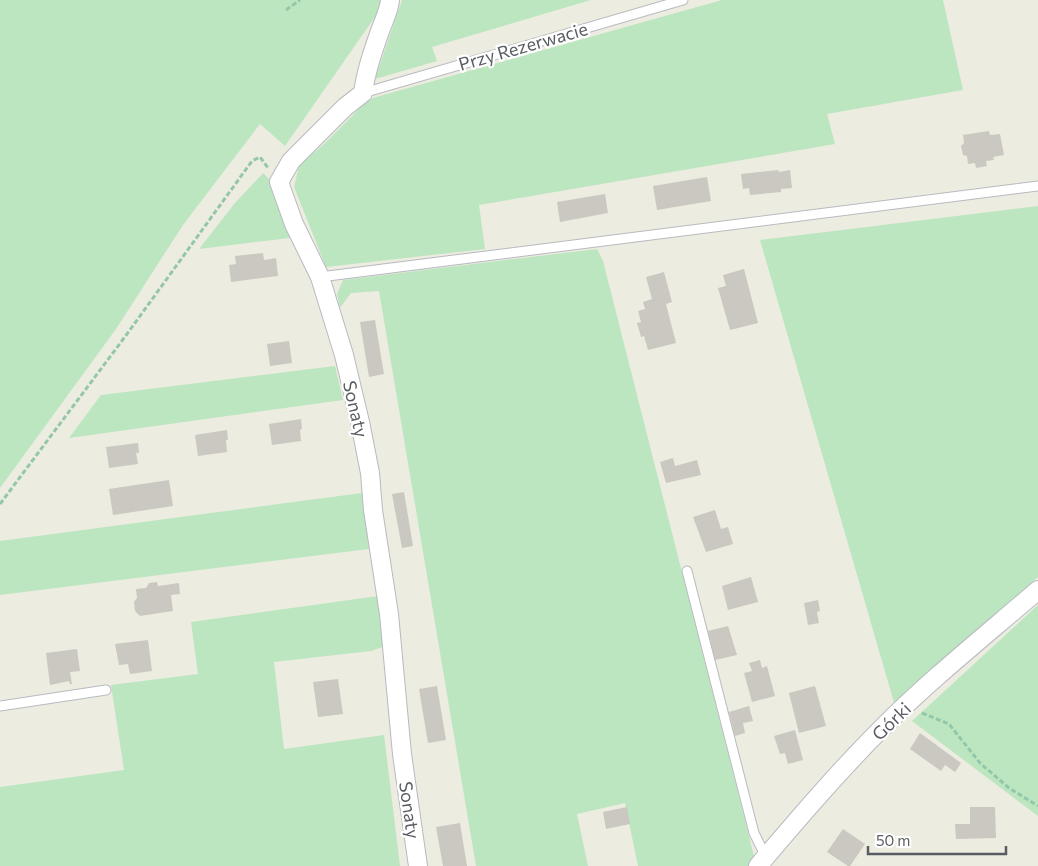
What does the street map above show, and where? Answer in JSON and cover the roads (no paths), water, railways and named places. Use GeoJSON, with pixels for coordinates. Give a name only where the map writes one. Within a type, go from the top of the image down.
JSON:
{"type":"FeatureCollection","features":[{"type":"Feature","properties":{"kind":"street"},"geometry":{"type":"LineString","coordinates":[[363,93],[366,75],[381,28],[389,10],[390,0]]}},
{"type":"Feature","properties":{"kind":"street","name":"Sonaty"},"geometry":{"type":"LineString","coordinates":[[363,93],[345,107],[291,161],[279,182],[294,224],[320,276],[344,355],[360,422],[370,474],[373,510],[389,614],[402,754],[418,866]]}},
{"type":"Feature","properties":{"kind":"street","name":"Górki"},"geometry":{"type":"LineString","coordinates":[[762,861],[820,793],[905,706],[1038,590]]}},
{"type":"Feature","properties":{"kind":"lane","name":"Przy Rezerwacie"},"geometry":{"type":"LineString","coordinates":[[363,93],[682,0]]}},
{"type":"Feature","properties":{"kind":"lane"},"geometry":{"type":"LineString","coordinates":[[320,276],[1038,186]]}},
{"type":"Feature","properties":{"kind":"lane"},"geometry":{"type":"LineString","coordinates":[[687,571],[762,861]]}},
{"type":"Feature","properties":{"kind":"lane"},"geometry":{"type":"LineString","coordinates":[[0,706],[106,690]]}}]}
